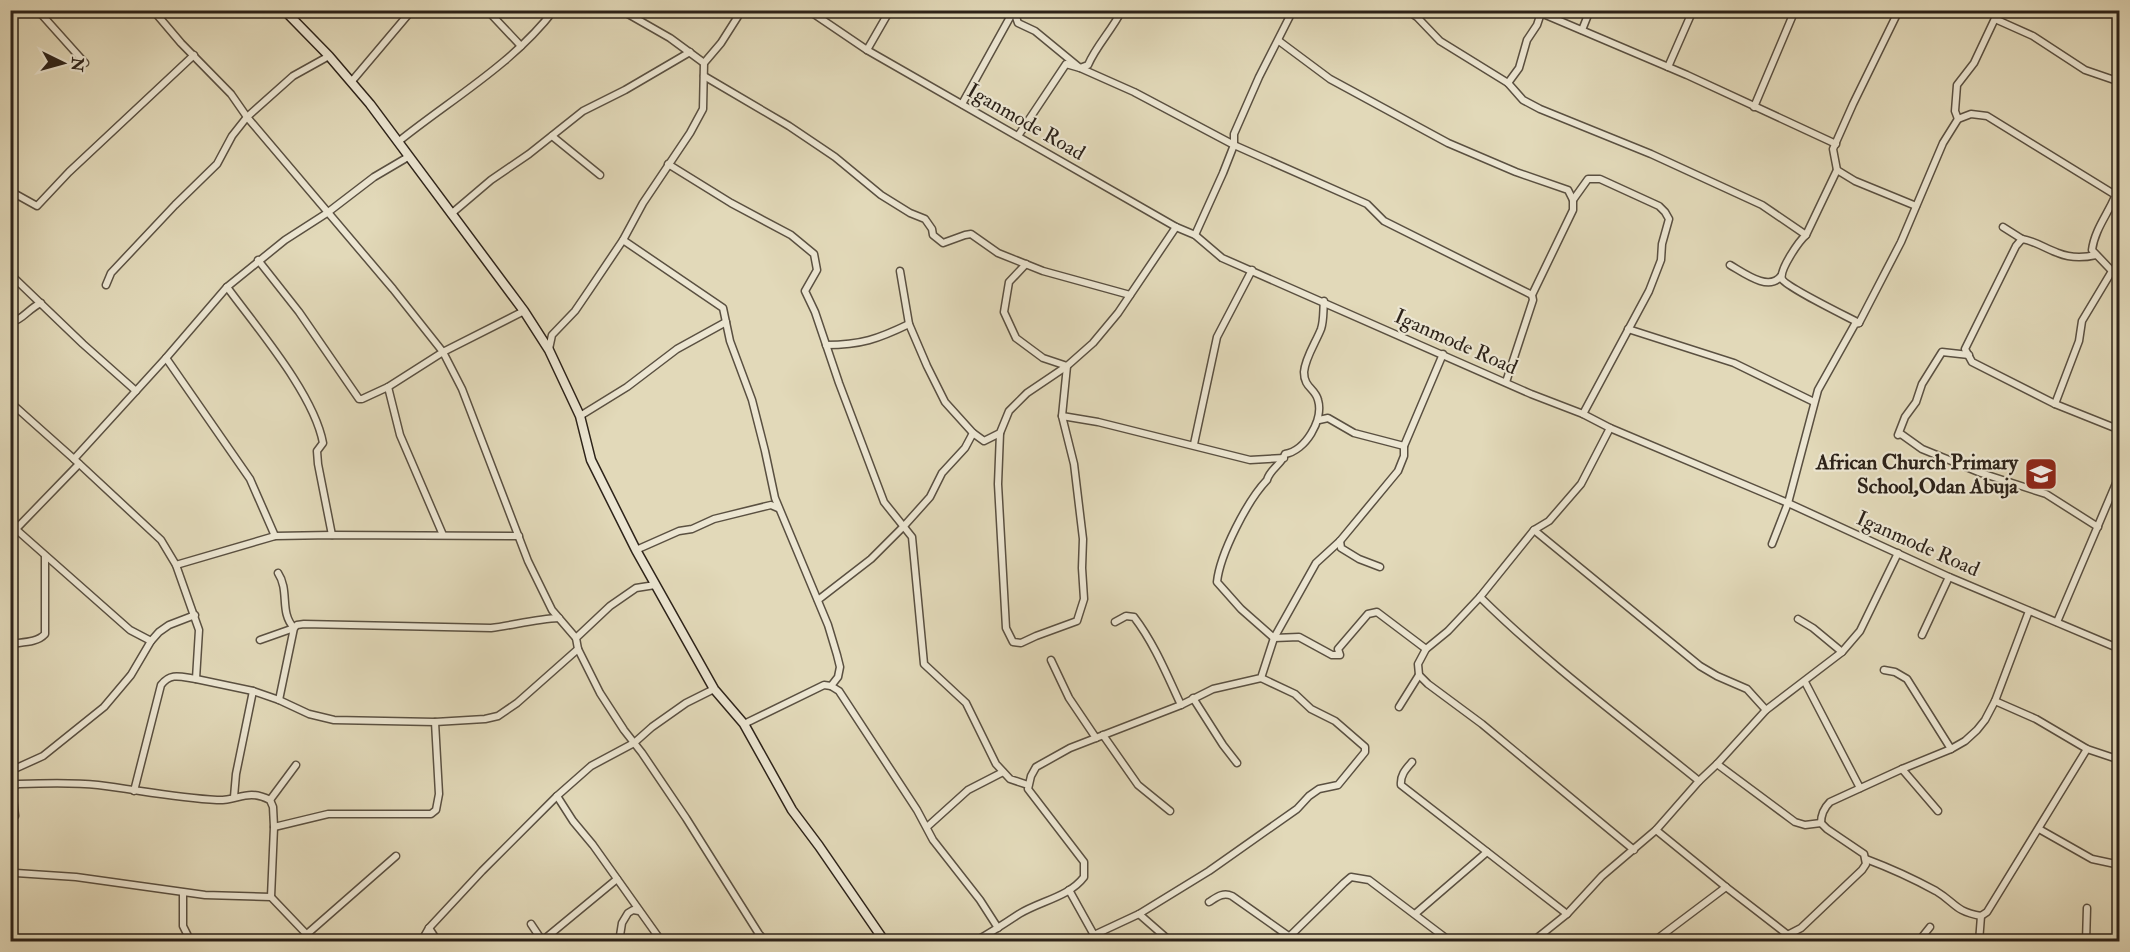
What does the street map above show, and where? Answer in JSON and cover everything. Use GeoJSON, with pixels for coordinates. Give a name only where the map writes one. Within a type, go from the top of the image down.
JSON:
{"type":"FeatureCollection","features":[{"type":"Feature","properties":{"kind":"street"},"geometry":{"type":"LineString","coordinates":[[34,10],[42,15],[86,63]]}},
{"type":"Feature","properties":{"kind":"street"},"geometry":{"type":"LineString","coordinates":[[153,10],[181,43],[231,94],[247,117],[393,289],[443,352],[462,389],[528,561],[552,610],[576,638],[578,649],[600,693],[686,818],[766,942]]}},
{"type":"Feature","properties":{"kind":"street"},"geometry":{"type":"LineString","coordinates":[[284,10],[352,81],[524,312],[549,350],[580,416],[591,460],[636,550],[714,689],[744,724],[792,810],[885,942]]}},
{"type":"Feature","properties":{"kind":"street"},"geometry":{"type":"LineString","coordinates":[[352,81],[412,10]]}},
{"type":"Feature","properties":{"kind":"street"},"geometry":{"type":"LineString","coordinates":[[487,10],[521,46]]}},
{"type":"Feature","properties":{"kind":"street"},"geometry":{"type":"LineString","coordinates":[[398,142],[521,46],[554,10]]}},
{"type":"Feature","properties":{"kind":"street"},"geometry":{"type":"LineString","coordinates":[[621,10],[670,38],[704,63]]}},
{"type":"Feature","properties":{"kind":"street"},"geometry":{"type":"LineString","coordinates":[[549,350],[552,335],[575,311],[623,240],[668,164],[690,134],[703,109],[704,63],[721,43],[742,10]]}},
{"type":"Feature","properties":{"kind":"street","name":"Iganmode Road"},"geometry":{"type":"LineString","coordinates":[[808,10],[867,50],[1176,227],[1195,235],[1222,258],[1583,414],[1610,428],[1788,503],[1949,577],[2120,649]]}},
{"type":"Feature","properties":{"kind":"street"},"geometry":{"type":"LineString","coordinates":[[867,50],[890,10]]}},
{"type":"Feature","properties":{"kind":"street"},"geometry":{"type":"LineString","coordinates":[[962,104],[1014,10],[1018,23],[1035,31],[1080,68]]}},
{"type":"Feature","properties":{"kind":"street"},"geometry":{"type":"LineString","coordinates":[[1080,68],[1088,65],[1122,10]]}},
{"type":"Feature","properties":{"kind":"street"},"geometry":{"type":"LineString","coordinates":[[1195,235],[1233,145],[1238,125],[1293,10]]}},
{"type":"Feature","properties":{"kind":"street"},"geometry":{"type":"LineString","coordinates":[[1407,10],[1418,17],[1440,41],[1508,83],[1523,100],[1652,154],[1762,205],[1806,235]]}},
{"type":"Feature","properties":{"kind":"street"},"geometry":{"type":"LineString","coordinates":[[1534,10],[1668,67],[1836,144]]}},
{"type":"Feature","properties":{"kind":"street"},"geometry":{"type":"LineString","coordinates":[[1582,30],[1590,10]]}},
{"type":"Feature","properties":{"kind":"street"},"geometry":{"type":"LineString","coordinates":[[1668,67],[1693,10]]}},
{"type":"Feature","properties":{"kind":"street"},"geometry":{"type":"LineString","coordinates":[[1754,107],[1795,10]]}},
{"type":"Feature","properties":{"kind":"street"},"geometry":{"type":"LineString","coordinates":[[1730,265],[1761,281],[1772,284],[1777,282],[1781,276],[1782,270],[1800,240],[1806,235],[1837,170],[1833,149],[1852,104],[1899,10]]}},
{"type":"Feature","properties":{"kind":"street"},"geometry":{"type":"LineString","coordinates":[[1958,119],[1955,111],[1957,85],[1974,63],[1999,10]]}},
{"type":"Feature","properties":{"kind":"street"},"geometry":{"type":"LineString","coordinates":[[1508,83],[1519,68],[1527,40],[1541,14]]}},
{"type":"Feature","properties":{"kind":"street"},"geometry":{"type":"LineString","coordinates":[[1995,19],[2033,36],[2085,70],[2120,82]]}},
{"type":"Feature","properties":{"kind":"street"},"geometry":{"type":"LineString","coordinates":[[1279,41],[1330,79],[1448,143],[1516,172],[1568,190],[1573,200],[1573,210],[1532,296],[1533,300],[1506,382]]}},
{"type":"Feature","properties":{"kind":"street"},"geometry":{"type":"LineString","coordinates":[[452,214],[491,180],[583,111],[603,99],[626,90],[690,52]]}},
{"type":"Feature","properties":{"kind":"street"},"geometry":{"type":"LineString","coordinates":[[10,191],[38,206],[69,172],[194,55]]}},
{"type":"Feature","properties":{"kind":"street"},"geometry":{"type":"LineString","coordinates":[[105,285],[111,273],[217,164],[232,136],[247,117],[293,76],[329,56]]}},
{"type":"Feature","properties":{"kind":"street"},"geometry":{"type":"LineString","coordinates":[[1018,136],[1066,64],[1080,68],[1134,92],[1233,145],[1367,204],[1384,221],[1532,296]]}},
{"type":"Feature","properties":{"kind":"street"},"geometry":{"type":"LineString","coordinates":[[704,76],[789,126],[834,157],[881,195],[910,213],[925,219],[932,229],[933,236],[943,243],[971,234],[998,253],[1043,271],[1130,295]]}},
{"type":"Feature","properties":{"kind":"street"},"geometry":{"type":"LineString","coordinates":[[1772,544],[1788,503],[1818,390],[1855,324],[1858,323],[1901,242],[1943,143],[1958,119],[1971,114],[1987,116],[2117,196]]}},
{"type":"Feature","properties":{"kind":"street"},"geometry":{"type":"LineString","coordinates":[[552,136],[600,175]]}},
{"type":"Feature","properties":{"kind":"street"},"geometry":{"type":"LineString","coordinates":[[151,641],[130,630],[13,527],[77,461],[227,287],[258,260],[327,213],[374,177],[408,157]]}},
{"type":"Feature","properties":{"kind":"street"},"geometry":{"type":"LineString","coordinates":[[668,164],[731,203],[791,235],[814,254],[817,270],[806,291],[884,502],[912,537],[924,664],[966,703],[996,764],[1010,779],[1028,785],[1032,794],[1084,862],[1084,877],[1069,890],[1020,913],[974,942]]}},
{"type":"Feature","properties":{"kind":"street"},"geometry":{"type":"LineString","coordinates":[[1837,170],[1916,206]]}},
{"type":"Feature","properties":{"kind":"street"},"geometry":{"type":"LineString","coordinates":[[1573,200],[1588,179],[1600,179],[1659,206],[1668,219],[1661,260],[1649,291],[1583,414]]}},
{"type":"Feature","properties":{"kind":"street"},"geometry":{"type":"LineString","coordinates":[[2120,183],[2117,196],[2093,240],[2092,250],[2112,271],[2120,274]]}},
{"type":"Feature","properties":{"kind":"street"},"geometry":{"type":"LineString","coordinates":[[1067,366],[1062,416],[1074,464],[1083,539],[1084,599],[1077,621],[1021,643],[1013,642],[1006,628],[998,484],[1000,433],[1009,411],[1027,393],[1067,366],[1093,343],[1118,313],[1176,227]]}},
{"type":"Feature","properties":{"kind":"street"},"geometry":{"type":"LineString","coordinates":[[2003,227],[2022,239],[2030,240],[2058,254],[2073,257],[2096,255]]}},
{"type":"Feature","properties":{"kind":"street"},"geometry":{"type":"LineString","coordinates":[[2022,239],[2016,246],[1965,349],[1972,362],[2055,404],[2120,430]]}},
{"type":"Feature","properties":{"kind":"street"},"geometry":{"type":"LineString","coordinates":[[623,240],[723,308],[730,341],[752,400],[778,508],[828,625],[840,667],[838,677],[831,686]]}},
{"type":"Feature","properties":{"kind":"street"},"geometry":{"type":"LineString","coordinates":[[258,260],[299,312],[358,399],[388,387],[443,352],[524,312]]}},
{"type":"Feature","properties":{"kind":"street"},"geometry":{"type":"LineString","coordinates":[[1026,264],[1009,282],[1004,312],[1016,338],[1043,358],[1067,366]]}},
{"type":"Feature","properties":{"kind":"street"},"geometry":{"type":"LineString","coordinates":[[900,270],[909,324],[945,402],[973,433],[984,441],[1000,433]]}},
{"type":"Feature","properties":{"kind":"street"},"geometry":{"type":"LineString","coordinates":[[1194,444],[1217,337],[1252,270]]}},
{"type":"Feature","properties":{"kind":"street"},"geometry":{"type":"LineString","coordinates":[[2055,404],[2079,341],[2082,321],[2112,271]]}},
{"type":"Feature","properties":{"kind":"street"},"geometry":{"type":"LineString","coordinates":[[10,274],[136,391]]}},
{"type":"Feature","properties":{"kind":"street"},"geometry":{"type":"LineString","coordinates":[[1781,276],[1783,281],[1796,290],[1858,323]]}},
{"type":"Feature","properties":{"kind":"street"},"geometry":{"type":"LineString","coordinates":[[227,287],[275,352],[313,413],[323,442],[317,451],[318,464],[333,534]]}},
{"type":"Feature","properties":{"kind":"street"},"geometry":{"type":"LineString","coordinates":[[1324,301],[1322,326],[1304,370],[1307,387],[1319,401],[1319,420],[1308,437],[1293,453],[1285,454],[1269,474],[1235,528],[1217,582],[1241,609],[1274,638],[1299,637],[1332,655],[1340,655],[1338,649],[1368,614],[1377,612],[1426,649]]}},
{"type":"Feature","properties":{"kind":"street"},"geometry":{"type":"LineString","coordinates":[[10,323],[20,320],[31,307],[41,303]]}},
{"type":"Feature","properties":{"kind":"street"},"geometry":{"type":"LineString","coordinates":[[580,416],[627,387],[677,349],[726,322]]}},
{"type":"Feature","properties":{"kind":"street"},"geometry":{"type":"LineString","coordinates":[[826,345],[853,345],[881,338],[909,324]]}},
{"type":"Feature","properties":{"kind":"street"},"geometry":{"type":"LineString","coordinates":[[1629,329],[1734,363],[1814,402]]}},
{"type":"Feature","properties":{"kind":"street"},"geometry":{"type":"LineString","coordinates":[[1969,355],[1942,352],[1922,384],[1916,402],[1905,417],[1898,435],[1901,434],[1922,449],[1981,473],[2046,494],[2098,527]]}},
{"type":"Feature","properties":{"kind":"street"},"geometry":{"type":"LineString","coordinates":[[1260,678],[1274,638],[1316,563],[1340,541],[1398,471],[1404,456],[1404,447],[1443,354]]}},
{"type":"Feature","properties":{"kind":"street"},"geometry":{"type":"LineString","coordinates":[[166,358],[250,479],[275,536]]}},
{"type":"Feature","properties":{"kind":"street"},"geometry":{"type":"LineString","coordinates":[[388,387],[400,435],[443,535]]}},
{"type":"Feature","properties":{"kind":"street"},"geometry":{"type":"LineString","coordinates":[[10,402],[161,540],[176,565],[199,630],[195,679]]}},
{"type":"Feature","properties":{"kind":"street"},"geometry":{"type":"LineString","coordinates":[[1062,416],[1194,444],[1250,460],[1284,458]]}},
{"type":"Feature","properties":{"kind":"street"},"geometry":{"type":"LineString","coordinates":[[1319,420],[1328,418],[1354,433],[1404,447]]}},
{"type":"Feature","properties":{"kind":"street"},"geometry":{"type":"LineString","coordinates":[[1399,708],[1419,675],[1419,664],[1426,649],[1448,631],[1480,597],[1534,530],[1549,521],[1581,484],[1610,428]]}},
{"type":"Feature","properties":{"kind":"street"},"geometry":{"type":"LineString","coordinates":[[818,600],[871,559],[904,526],[930,497],[942,473],[965,448],[973,433]]}},
{"type":"Feature","properties":{"kind":"street"},"geometry":{"type":"LineString","coordinates":[[2057,622],[2120,474]]}},
{"type":"Feature","properties":{"kind":"street"},"geometry":{"type":"LineString","coordinates":[[636,550],[714,519],[771,505],[778,508]]}},
{"type":"Feature","properties":{"kind":"street"},"geometry":{"type":"LineString","coordinates":[[1534,530],[1700,666],[1747,689],[1766,710]]}},
{"type":"Feature","properties":{"kind":"street"},"geometry":{"type":"LineString","coordinates":[[176,565],[275,536],[333,534],[519,536]]}},
{"type":"Feature","properties":{"kind":"street"},"geometry":{"type":"LineString","coordinates":[[1340,541],[1341,548],[1359,559],[1380,567]]}},
{"type":"Feature","properties":{"kind":"street"},"geometry":{"type":"LineString","coordinates":[[1532,942],[1566,914],[1602,876],[1656,830],[1698,781],[1717,764],[1766,710],[1842,652],[1860,631],[1898,553]]}},
{"type":"Feature","properties":{"kind":"street"},"geometry":{"type":"LineString","coordinates":[[10,644],[34,641],[45,634],[45,556]]}},
{"type":"Feature","properties":{"kind":"street"},"geometry":{"type":"LineString","coordinates":[[278,573],[283,580],[285,590],[285,614],[294,628]]}},
{"type":"Feature","properties":{"kind":"street"},"geometry":{"type":"LineString","coordinates":[[1922,635],[1949,577]]}},
{"type":"Feature","properties":{"kind":"street"},"geometry":{"type":"LineString","coordinates":[[576,638],[610,606],[636,588],[655,585]]}},
{"type":"Feature","properties":{"kind":"street"},"geometry":{"type":"LineString","coordinates":[[1480,597],[1559,670],[1698,781]]}},
{"type":"Feature","properties":{"kind":"street"},"geometry":{"type":"LineString","coordinates":[[1774,942],[1801,928],[1866,864],[1864,854],[1821,823],[1825,807],[1830,802],[1860,788],[1951,749],[1965,741],[1977,730],[1995,700],[2029,611]]}},
{"type":"Feature","properties":{"kind":"street"},"geometry":{"type":"LineString","coordinates":[[10,771],[43,756],[104,707],[131,675],[151,641],[169,625],[195,615]]}},
{"type":"Feature","properties":{"kind":"street"},"geometry":{"type":"LineString","coordinates":[[1115,622],[1126,616],[1134,617],[1152,646],[1181,705]]}},
{"type":"Feature","properties":{"kind":"street"},"geometry":{"type":"LineString","coordinates":[[260,640],[304,624],[491,628],[559,618]]}},
{"type":"Feature","properties":{"kind":"street"},"geometry":{"type":"LineString","coordinates":[[1798,619],[1813,628],[1842,652]]}},
{"type":"Feature","properties":{"kind":"street"},"geometry":{"type":"LineString","coordinates":[[279,700],[294,628]]}},
{"type":"Feature","properties":{"kind":"street"},"geometry":{"type":"LineString","coordinates":[[134,791],[161,685],[166,678],[172,675],[253,691],[309,714],[334,720],[435,722],[498,716],[517,703],[578,649]]}},
{"type":"Feature","properties":{"kind":"street"},"geometry":{"type":"LineString","coordinates":[[1050,660],[1069,698],[1099,737],[1138,785],[1170,811]]}},
{"type":"Feature","properties":{"kind":"street"},"geometry":{"type":"LineString","coordinates":[[1884,670],[1895,672],[1907,679],[1951,749]]}},
{"type":"Feature","properties":{"kind":"street"},"geometry":{"type":"LineString","coordinates":[[1419,675],[1634,850]]}},
{"type":"Feature","properties":{"kind":"street"},"geometry":{"type":"LineString","coordinates":[[1028,785],[1036,767],[1070,748],[1181,705],[1213,689],[1260,678],[1295,694],[1311,709],[1335,721],[1365,747],[1365,752],[1338,785],[1319,789],[1296,809],[1209,871],[1139,914],[1094,934],[1084,942]]}},
{"type":"Feature","properties":{"kind":"street"},"geometry":{"type":"LineString","coordinates":[[1805,682],[1860,788]]}},
{"type":"Feature","properties":{"kind":"street"},"geometry":{"type":"LineString","coordinates":[[744,724],[824,685],[831,686],[838,691],[927,827],[933,840],[980,900],[998,928]]}},
{"type":"Feature","properties":{"kind":"street"},"geometry":{"type":"LineString","coordinates":[[421,942],[429,928],[483,871],[557,796],[591,766],[634,743],[686,703],[714,689]]}},
{"type":"Feature","properties":{"kind":"street"},"geometry":{"type":"LineString","coordinates":[[234,797],[236,774],[253,691]]}},
{"type":"Feature","properties":{"kind":"street"},"geometry":{"type":"LineString","coordinates":[[1193,698],[1237,763]]}},
{"type":"Feature","properties":{"kind":"street"},"geometry":{"type":"LineString","coordinates":[[1995,700],[2036,719],[2087,749],[2120,760]]}},
{"type":"Feature","properties":{"kind":"street"},"geometry":{"type":"LineString","coordinates":[[274,827],[311,817],[340,813],[431,814],[436,810],[439,794],[435,722]]}},
{"type":"Feature","properties":{"kind":"street"},"geometry":{"type":"LineString","coordinates":[[1866,859],[1939,893],[1954,907],[1964,912],[1981,916],[1987,912],[2087,749]]}},
{"type":"Feature","properties":{"kind":"street"},"geometry":{"type":"LineString","coordinates":[[1412,762],[1400,779],[1401,785],[1566,914]]}},
{"type":"Feature","properties":{"kind":"street"},"geometry":{"type":"LineString","coordinates":[[1717,764],[1795,822],[1805,825],[1821,823]]}},
{"type":"Feature","properties":{"kind":"street"},"geometry":{"type":"LineString","coordinates":[[270,800],[296,765]]}},
{"type":"Feature","properties":{"kind":"street"},"geometry":{"type":"LineString","coordinates":[[1902,769],[1938,811]]}},
{"type":"Feature","properties":{"kind":"street"},"geometry":{"type":"LineString","coordinates":[[927,827],[968,790],[1003,772]]}},
{"type":"Feature","properties":{"kind":"street"},"geometry":{"type":"LineString","coordinates":[[15,816],[12,788],[16,785],[52,783],[96,785],[220,800],[249,794],[260,795],[270,800],[273,807],[271,897]]}},
{"type":"Feature","properties":{"kind":"street"},"geometry":{"type":"LineString","coordinates":[[557,796],[662,942]]}},
{"type":"Feature","properties":{"kind":"street"},"geometry":{"type":"LineString","coordinates":[[2039,829],[2092,859],[2120,865]]}},
{"type":"Feature","properties":{"kind":"street"},"geometry":{"type":"LineString","coordinates":[[1656,830],[1788,935]]}},
{"type":"Feature","properties":{"kind":"street"},"geometry":{"type":"LineString","coordinates":[[1415,914],[1487,852]]}},
{"type":"Feature","properties":{"kind":"street"},"geometry":{"type":"LineString","coordinates":[[307,934],[396,856]]}},
{"type":"Feature","properties":{"kind":"street"},"geometry":{"type":"LineString","coordinates":[[16,873],[75,877],[183,893],[271,897],[314,942]]}},
{"type":"Feature","properties":{"kind":"street"},"geometry":{"type":"LineString","coordinates":[[1290,936],[1351,877],[1369,880],[1451,942]]}},
{"type":"Feature","properties":{"kind":"street"},"geometry":{"type":"LineString","coordinates":[[531,924],[543,941],[617,879]]}},
{"type":"Feature","properties":{"kind":"street"},"geometry":{"type":"LineString","coordinates":[[1653,942],[1726,887]]}},
{"type":"Feature","properties":{"kind":"street"},"geometry":{"type":"LineString","coordinates":[[1069,890],[1094,934]]}},
{"type":"Feature","properties":{"kind":"street"},"geometry":{"type":"LineString","coordinates":[[183,893],[183,926],[191,942]]}},
{"type":"Feature","properties":{"kind":"street"},"geometry":{"type":"LineString","coordinates":[[1209,902],[1227,893],[1297,942]]}},
{"type":"Feature","properties":{"kind":"street"},"geometry":{"type":"LineString","coordinates":[[2086,942],[2087,908]]}},
{"type":"Feature","properties":{"kind":"street"},"geometry":{"type":"LineString","coordinates":[[619,942],[625,917],[633,910],[639,911]]}},
{"type":"Feature","properties":{"kind":"street"},"geometry":{"type":"LineString","coordinates":[[1139,914],[1172,942]]}},
{"type":"Feature","properties":{"kind":"street"},"geometry":{"type":"LineString","coordinates":[[1979,942],[1981,916]]}},
{"type":"Feature","properties":{"kind":"street"},"geometry":{"type":"LineString","coordinates":[[1918,942],[1930,927]]}},
{"type":"Feature","properties":{"kind":"street"},"geometry":{"type":"LineString","coordinates":[[429,928],[438,942]]}},
{"type":"Feature","properties":{"kind":"place","name":"African Church Primary School,Odan Abuja"},"geometry":{"type":"Point","coordinates":[2041,474]}}]}
